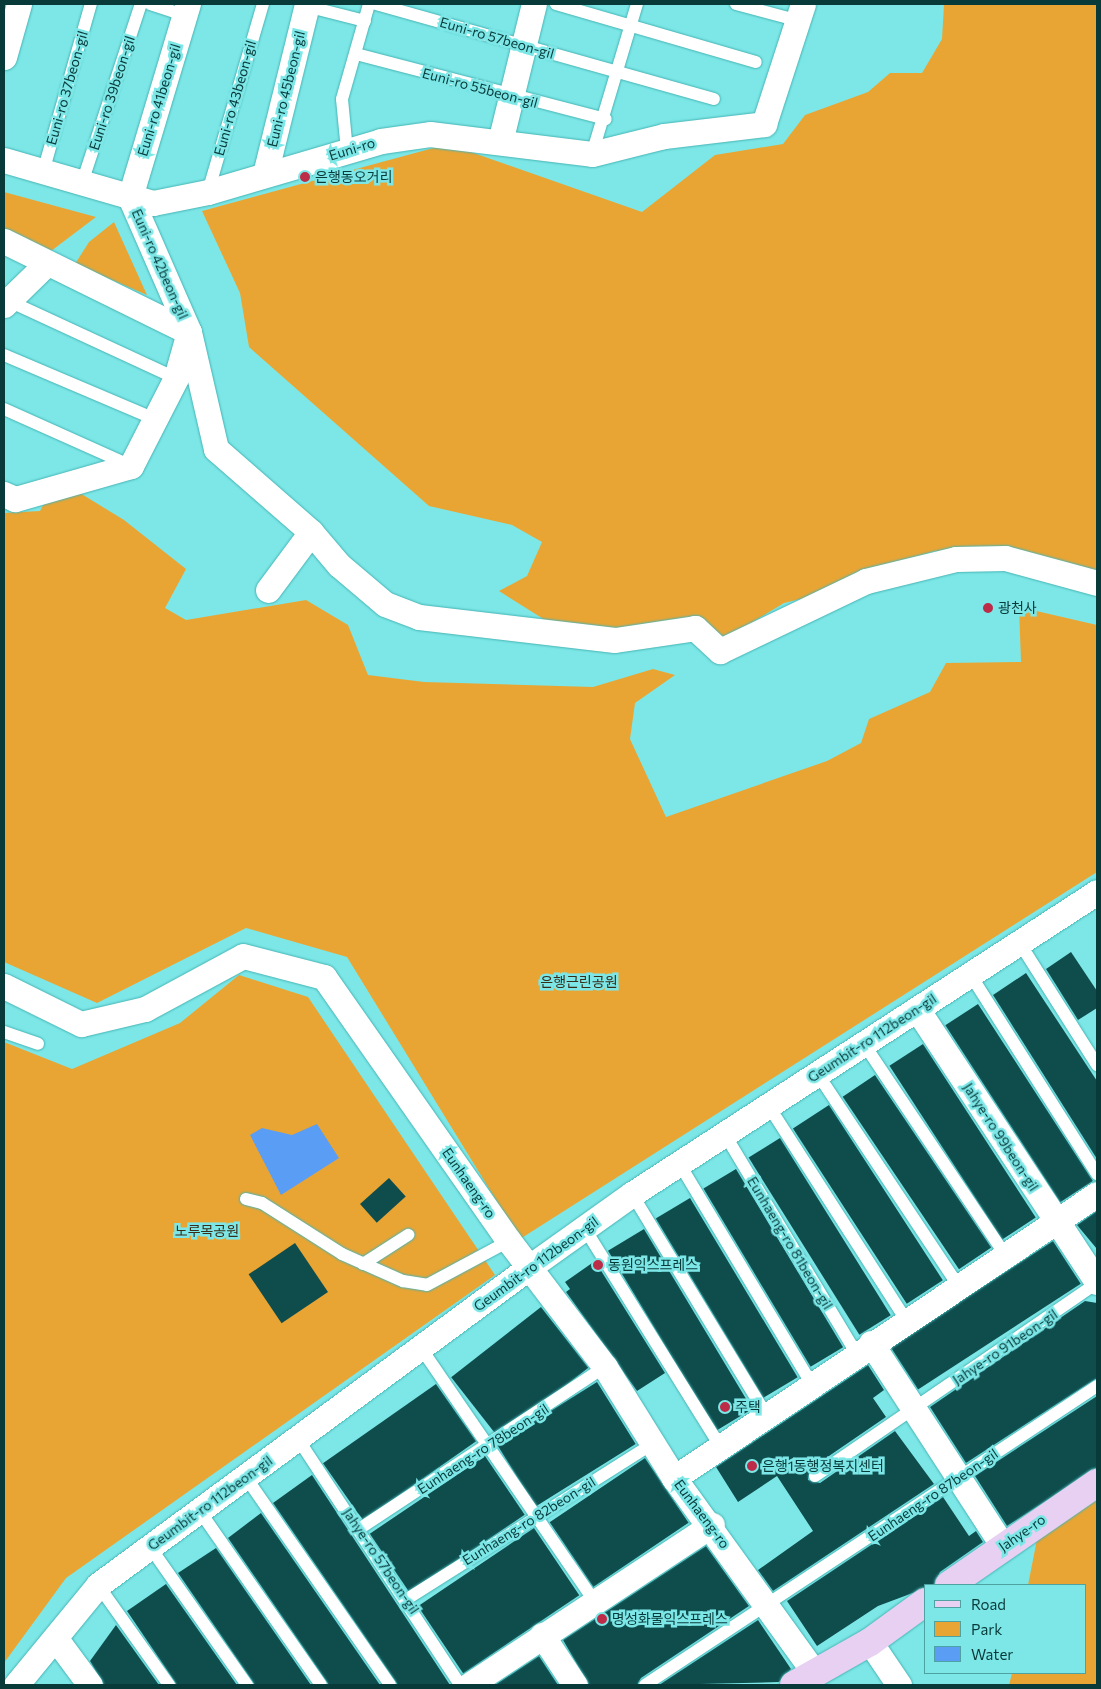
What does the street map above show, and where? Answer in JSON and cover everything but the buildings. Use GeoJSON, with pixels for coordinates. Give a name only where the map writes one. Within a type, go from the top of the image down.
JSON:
{"type":"FeatureCollection","features":[{"type":"Feature","properties":{"kind":"street"},"geometry":{"type":"LineString","coordinates":[[4,57],[19,4]]}},
{"type":"Feature","properties":{"kind":"street"},"geometry":{"type":"LineString","coordinates":[[500,142],[534,4]]}},
{"type":"Feature","properties":{"kind":"street","name":"Euni-ro 45beon-gil"},"geometry":{"type":"LineString","coordinates":[[266,174],[303,5]]}},
{"type":"Feature","properties":{"kind":"street","name":"Euni-ro 41beon-gil"},"geometry":{"type":"LineString","coordinates":[[130,197],[186,9]]}},
{"type":"Feature","properties":{"kind":"street"},"geometry":{"type":"LineString","coordinates":[[592,154],[664,136],[764,124],[800,12]]}},
{"type":"Feature","properties":{"kind":"street","name":"Euni-ro"},"geometry":{"type":"LineString","coordinates":[[4,160],[153,203],[208,192],[346,151],[430,134],[592,154]]}},
{"type":"Feature","properties":{"kind":"street","name":"Euni-ro 42beon-gil"},"geometry":{"type":"LineString","coordinates":[[130,197],[190,332],[216,449],[311,532],[338,565],[386,604],[419,617],[615,640],[695,628],[720,651],[866,581],[956,559],[1005,558],[1097,583]]}},
{"type":"Feature","properties":{"kind":"street"},"geometry":{"type":"LineString","coordinates":[[4,241],[190,332]]}},
{"type":"Feature","properties":{"kind":"street"},"geometry":{"type":"LineString","coordinates":[[6,303],[47,263]]}},
{"type":"Feature","properties":{"kind":"street","name":"Euni-ro 42beon-gil"},"geometry":{"type":"LineString","coordinates":[[130,466],[157,420],[176,378],[190,332]]}},
{"type":"Feature","properties":{"kind":"street"},"geometry":{"type":"LineString","coordinates":[[4,494],[15,499],[130,466]]}},
{"type":"Feature","properties":{"kind":"street"},"geometry":{"type":"LineString","coordinates":[[268,590],[311,532]]}},
{"type":"Feature","properties":{"kind":"street","name":"Geumbit-ro 112beon-gil"},"geometry":{"type":"LineString","coordinates":[[16,1685],[56,1639],[98,1584],[298,1439],[531,1266],[632,1194],[724,1133],[1097,892]]}},
{"type":"Feature","properties":{"kind":"street","name":"Eunhaeng-ro"},"geometry":{"type":"LineString","coordinates":[[4,986],[81,1024],[145,1009],[244,956],[324,977],[509,1241],[531,1266],[605,1368],[674,1478],[712,1525],[770,1606],[804,1679]]}},
{"type":"Feature","properties":{"kind":"street","name":"Jahye-ro 99beon-gil"},"geometry":{"type":"LineString","coordinates":[[918,1009],[1057,1222],[1095,1272]]}},
{"type":"Feature","properties":{"kind":"street"},"geometry":{"type":"LineString","coordinates":[[674,1478],[811,1383],[1097,1194]]}},
{"type":"Feature","properties":{"kind":"street"},"geometry":{"type":"LineString","coordinates":[[864,1348],[913,1410],[1003,1546]]}},
{"type":"Feature","properties":{"kind":"street","name":"Jahye-ro"},"geometry":{"type":"LineString","coordinates":[[949,1584],[1097,1483]]}},
{"type":"Feature","properties":{"kind":"street"},"geometry":{"type":"LineString","coordinates":[[469,1685],[542,1635],[712,1525]]}},
{"type":"Feature","properties":{"kind":"street"},"geometry":{"type":"LineString","coordinates":[[804,1679],[870,1642],[924,1603]]}},
{"type":"Feature","properties":{"kind":"street"},"geometry":{"type":"LineString","coordinates":[[542,1635],[575,1685]]}},
{"type":"Feature","properties":{"kind":"street"},"geometry":{"type":"LineString","coordinates":[[56,1639],[90,1685]]}},
{"type":"Feature","properties":{"kind":"street"},"geometry":{"type":"LineString","coordinates":[[870,1642],[900,1685]]}},
{"type":"Feature","properties":{"kind":"lane","name":"Euni-ro 37beon-gil"},"geometry":{"type":"LineString","coordinates":[[43,172],[91,4]]}},
{"type":"Feature","properties":{"kind":"lane","name":"Euni-ro 39beon-gil"},"geometry":{"type":"LineString","coordinates":[[82,183],[141,4]]}},
{"type":"Feature","properties":{"kind":"lane"},"geometry":{"type":"LineString","coordinates":[[150,4],[186,9]]}},
{"type":"Feature","properties":{"kind":"lane","name":"Euni-ro 43beon-gil"},"geometry":{"type":"LineString","coordinates":[[208,192],[263,4]]}},
{"type":"Feature","properties":{"kind":"lane"},"geometry":{"type":"LineString","coordinates":[[346,151],[342,99],[369,4]]}},
{"type":"Feature","properties":{"kind":"lane","name":"Euni-ro 57beon-gil"},"geometry":{"type":"LineString","coordinates":[[376,4],[618,71]]}},
{"type":"Feature","properties":{"kind":"lane"},"geometry":{"type":"LineString","coordinates":[[556,4],[756,62]]}},
{"type":"Feature","properties":{"kind":"lane"},"geometry":{"type":"LineString","coordinates":[[592,154],[606,119],[637,4]]}},
{"type":"Feature","properties":{"kind":"lane"},"geometry":{"type":"LineString","coordinates":[[736,4],[800,12]]}},
{"type":"Feature","properties":{"kind":"lane"},"geometry":{"type":"LineString","coordinates":[[303,5],[365,21]]}},
{"type":"Feature","properties":{"kind":"lane","name":"Euni-ro 55beon-gil"},"geometry":{"type":"LineString","coordinates":[[356,54],[510,96],[606,119]]}},
{"type":"Feature","properties":{"kind":"lane"},"geometry":{"type":"LineString","coordinates":[[618,71],[714,99]]}},
{"type":"Feature","properties":{"kind":"lane"},"geometry":{"type":"LineString","coordinates":[[6,303],[176,378]]}},
{"type":"Feature","properties":{"kind":"lane"},"geometry":{"type":"LineString","coordinates":[[5,359],[157,420]]}},
{"type":"Feature","properties":{"kind":"lane"},"geometry":{"type":"LineString","coordinates":[[4,409],[130,466]]}},
{"type":"Feature","properties":{"kind":"lane"},"geometry":{"type":"LineString","coordinates":[[1019,942],[1097,1065]]}},
{"type":"Feature","properties":{"kind":"lane"},"geometry":{"type":"LineString","coordinates":[[970,974],[1097,1174]]}},
{"type":"Feature","properties":{"kind":"lane"},"geometry":{"type":"LineString","coordinates":[[4,1032],[38,1044]]}},
{"type":"Feature","properties":{"kind":"lane"},"geometry":{"type":"LineString","coordinates":[[864,1044],[1006,1255]]}},
{"type":"Feature","properties":{"kind":"lane"},"geometry":{"type":"LineString","coordinates":[[817,1074],[958,1285]]}},
{"type":"Feature","properties":{"kind":"lane"},"geometry":{"type":"LineString","coordinates":[[768,1105],[906,1320]]}},
{"type":"Feature","properties":{"kind":"lane","name":"Eunhaeng-ro 81beon-gil"},"geometry":{"type":"LineString","coordinates":[[724,1133],[864,1348]]}},
{"type":"Feature","properties":{"kind":"lane"},"geometry":{"type":"LineString","coordinates":[[679,1163],[811,1383]]}},
{"type":"Feature","properties":{"kind":"lane"},"geometry":{"type":"LineString","coordinates":[[632,1194],[766,1414]]}},
{"type":"Feature","properties":{"kind":"lane"},"geometry":{"type":"LineString","coordinates":[[246,1199],[262,1203],[363,1264],[403,1281],[427,1285],[509,1241]]}},
{"type":"Feature","properties":{"kind":"lane"},"geometry":{"type":"LineString","coordinates":[[585,1229],[720,1446]]}},
{"type":"Feature","properties":{"kind":"lane"},"geometry":{"type":"LineString","coordinates":[[363,1264],[408,1235]]}},
{"type":"Feature","properties":{"kind":"lane","name":"Jahye-ro 91beon-gil"},"geometry":{"type":"LineString","coordinates":[[815,1476],[913,1410],[1095,1272]]}},
{"type":"Feature","properties":{"kind":"lane"},"geometry":{"type":"LineString","coordinates":[[420,1348],[594,1602]]}},
{"type":"Feature","properties":{"kind":"lane","name":"Eunhaeng-ro 78beon-gil"},"geometry":{"type":"LineString","coordinates":[[359,1529],[605,1368]]}},
{"type":"Feature","properties":{"kind":"lane","name":"Eunhaeng-ro 87beon-gil"},"geometry":{"type":"LineString","coordinates":[[644,1685],[770,1606],[1097,1386]]}},
{"type":"Feature","properties":{"kind":"lane","name":"Jahye-ro 57beon-gil"},"geometry":{"type":"LineString","coordinates":[[298,1439],[407,1599],[460,1685]]}},
{"type":"Feature","properties":{"kind":"lane","name":"Eunhaeng-ro 82beon-gil"},"geometry":{"type":"LineString","coordinates":[[407,1599],[652,1444]]}},
{"type":"Feature","properties":{"kind":"lane"},"geometry":{"type":"LineString","coordinates":[[245,1476],[390,1685]]}},
{"type":"Feature","properties":{"kind":"lane"},"geometry":{"type":"LineString","coordinates":[[200,1510],[321,1685]]}},
{"type":"Feature","properties":{"kind":"lane"},"geometry":{"type":"LineString","coordinates":[[150,1547],[247,1685]]}},
{"type":"Feature","properties":{"kind":"lane"},"geometry":{"type":"LineString","coordinates":[[98,1584],[169,1685]]}},
{"type":"Feature","properties":{"kind":"green space"},"geometry":{"type":"Polygon","coordinates":[[[944,4],[1097,4],[1097,582],[1010,570],[935,551],[889,565],[866,583],[784,603],[706,650],[689,631],[588,647],[499,591],[527,576],[542,542],[512,525],[429,506],[249,347],[240,293],[202,211],[448,144],[642,212],[715,155],[783,144],[805,115],[868,92],[890,73],[922,73],[942,39],[944,4]]]}},
{"type":"Feature","properties":{"kind":"green space"},"geometry":{"type":"Polygon","coordinates":[[[4,192],[96,217],[51,251],[4,228],[4,192]]]}},
{"type":"Feature","properties":{"kind":"green space"},"geometry":{"type":"Polygon","coordinates":[[[114,222],[147,295],[75,264],[89,242],[114,222]]]}},
{"type":"Feature","properties":{"kind":"green space","name":"은행근린공원"},"geometry":{"type":"Polygon","coordinates":[[[57,479],[124,520],[186,569],[165,608],[186,620],[306,600],[348,625],[368,675],[424,682],[593,687],[653,669],[675,675],[635,703],[630,739],[666,817],[827,761],[861,743],[869,719],[930,692],[946,663],[1021,662],[1019,607],[1097,625],[1097,872],[520,1239],[347,957],[246,928],[97,1003],[4,962],[4,513],[40,511],[57,479]]]}},
{"type":"Feature","properties":{"kind":"green space","name":"노루목공원"},"geometry":{"type":"Polygon","coordinates":[[[239,975],[308,997],[495,1275],[66,1578],[4,1663],[4,1042],[72,1069],[180,1023],[239,975]]]}},
{"type":"Feature","properties":{"kind":"green space"},"geometry":{"type":"Polygon","coordinates":[[[1097,1483],[1097,1685],[1009,1685],[1012,1674],[1086,1674],[1086,1584],[1028,1584],[1041,1519],[1097,1483]]]}},
{"type":"Feature","properties":{"kind":"water"},"geometry":{"type":"Polygon","coordinates":[[[317,1124],[339,1158],[281,1195],[250,1135],[262,1128],[292,1135],[317,1124]]]}},
{"type":"Feature","properties":{"kind":"place","name":"은행동오거리"},"geometry":{"type":"Point","coordinates":[305,177]}},
{"type":"Feature","properties":{"kind":"place","name":"광천사"},"geometry":{"type":"Point","coordinates":[988,608]}},
{"type":"Feature","properties":{"kind":"place","name":"동원익스프레스"},"geometry":{"type":"Point","coordinates":[598,1265]}},
{"type":"Feature","properties":{"kind":"place","name":"주택"},"geometry":{"type":"Point","coordinates":[725,1407]}},
{"type":"Feature","properties":{"kind":"place","name":"은행1동행정복지센터"},"geometry":{"type":"Point","coordinates":[752,1466]}},
{"type":"Feature","properties":{"kind":"place","name":"명성화물익스프레스"},"geometry":{"type":"Point","coordinates":[602,1619]}}]}
